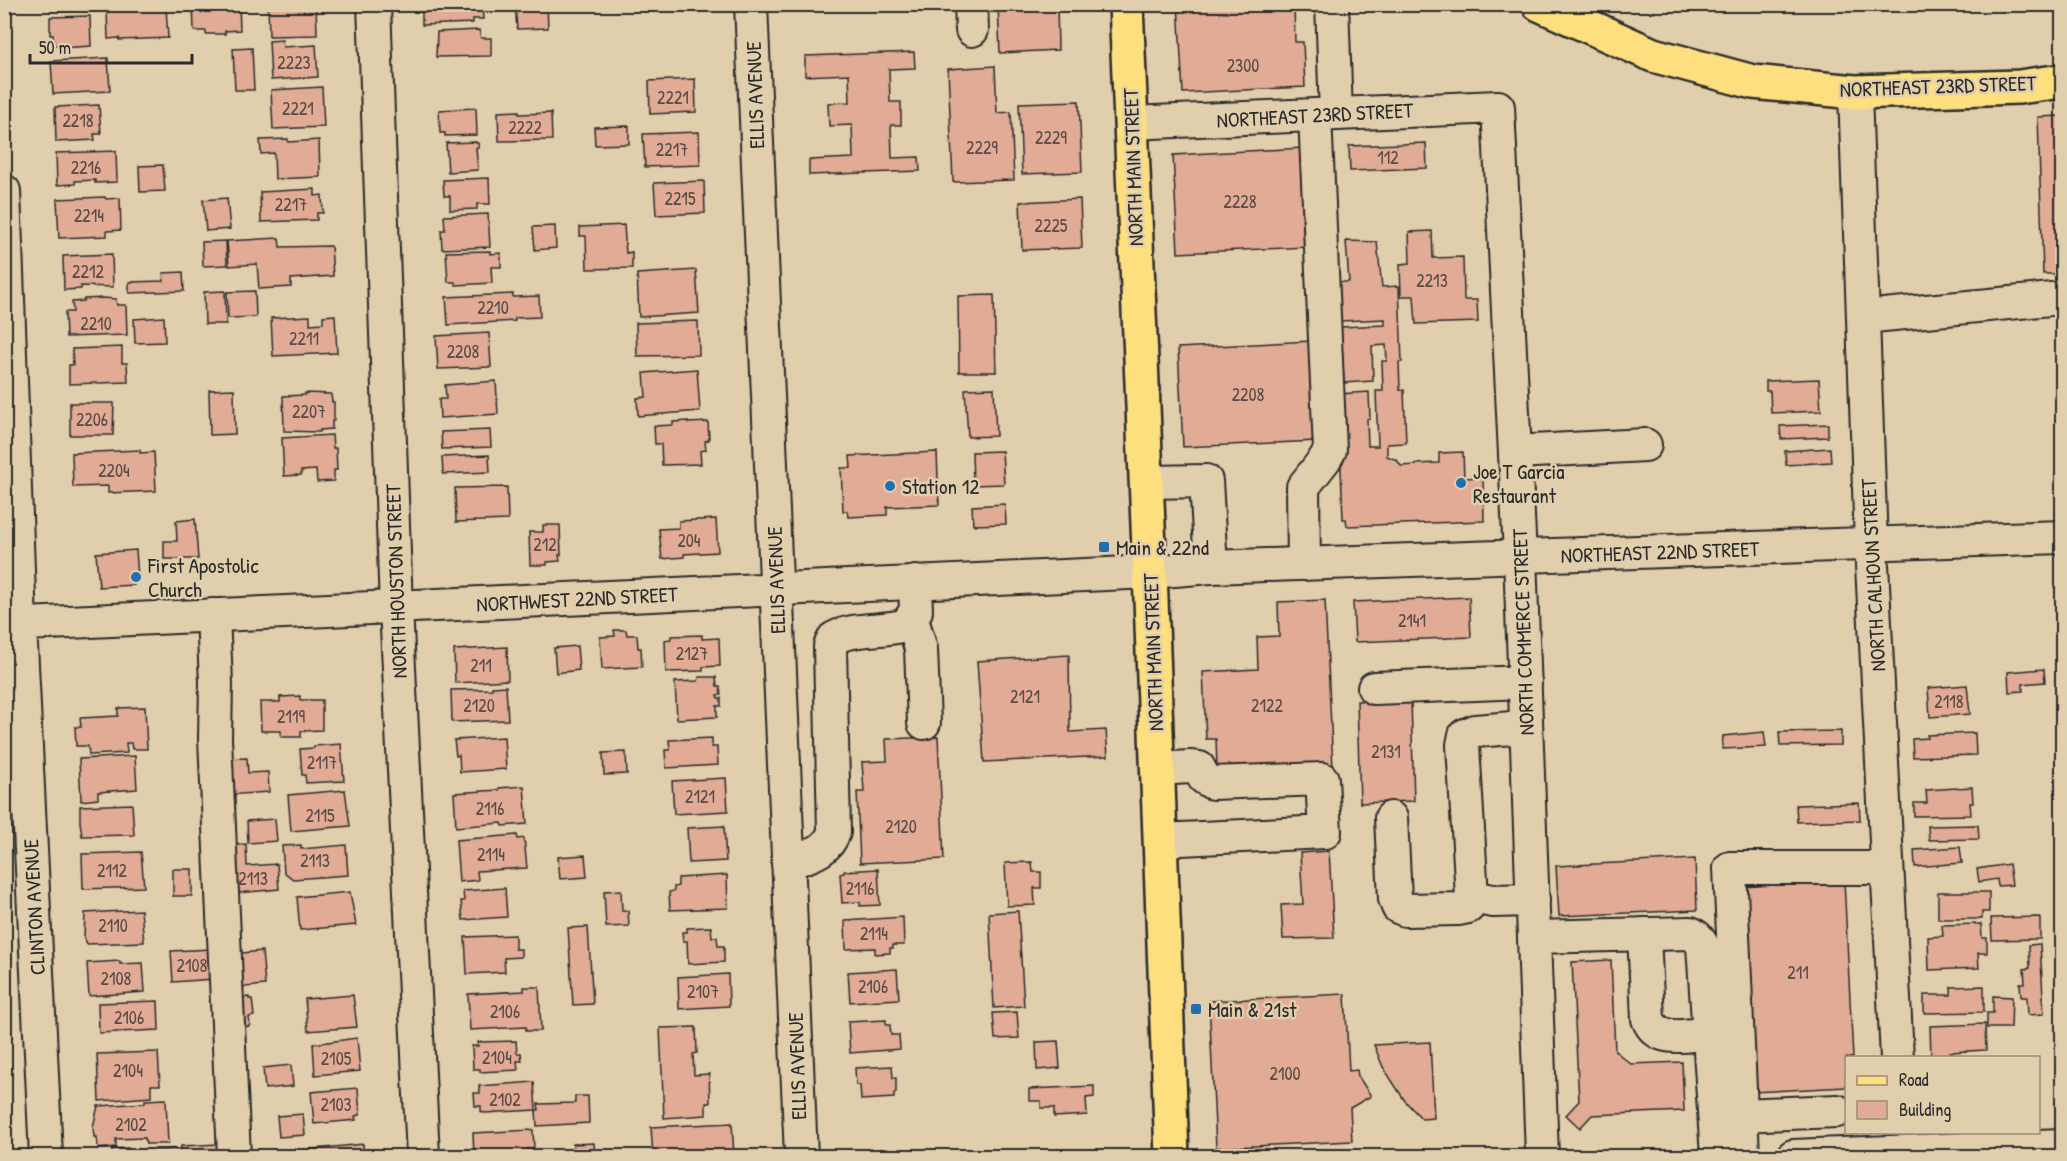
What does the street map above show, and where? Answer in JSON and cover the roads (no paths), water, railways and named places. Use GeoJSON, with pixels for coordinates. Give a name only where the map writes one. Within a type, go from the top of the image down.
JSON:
{"type":"FeatureCollection","features":[{"type":"Feature","properties":{"kind":"main road","name":"NORTH MAIN STREET"},"geometry":{"type":"LineString","coordinates":[[1126,4],[1147,482],[1172,1156]]}},
{"type":"Feature","properties":{"kind":"main road","name":"NORTHEAST 23RD STREET"},"geometry":{"type":"LineString","coordinates":[[1539,4],[1653,55],[1753,82],[1855,92],[2019,87],[2062,81]]}},
{"type":"Feature","properties":{"kind":"street","name":"NORTH HOUSTON STREET"},"geometry":{"type":"LineString","coordinates":[[374,4],[396,608],[423,1156]]}},
{"type":"Feature","properties":{"kind":"street","name":"ELLIS AVENUE"},"geometry":{"type":"LineString","coordinates":[[751,4],[801,1156]]}},
{"type":"Feature","properties":{"kind":"street"},"geometry":{"type":"LineString","coordinates":[[1304,564],[1303,487],[1330,450],[1325,115],[1332,4]]}},
{"type":"Feature","properties":{"kind":"street","name":"NORTH CALHOUN STREET"},"geometry":{"type":"LineString","coordinates":[[1855,92],[1870,545],[1897,1056]]}},
{"type":"Feature","properties":{"kind":"street","name":"NORTHEAST 23RD STREET"},"geometry":{"type":"LineString","coordinates":[[1131,123],[1498,107]]}},
{"type":"Feature","properties":{"kind":"street","name":"NORTH COMMERCE STREET"},"geometry":{"type":"LineString","coordinates":[[1498,107],[1520,556],[1542,1156]]}},
{"type":"Feature","properties":{"kind":"street","name":"CLINTON AVENUE"},"geometry":{"type":"LineString","coordinates":[[4,191],[12,624],[46,1156]]}},
{"type":"Feature","properties":{"kind":"street"},"geometry":{"type":"LineString","coordinates":[[1863,317],[2062,298]]}},
{"type":"Feature","properties":{"kind":"street"},"geometry":{"type":"LineString","coordinates":[[1515,452],[1645,445]]}},
{"type":"Feature","properties":{"kind":"street"},"geometry":{"type":"LineString","coordinates":[[1147,482],[1206,481],[1211,567]]}},
{"type":"Feature","properties":{"kind":"street","name":"NORTHEAST 22ND STREET"},"geometry":{"type":"LineString","coordinates":[[1150,572],[1211,567],[2062,537]]}},
{"type":"Feature","properties":{"kind":"street","name":"NORTHWEST 22ND STREET"},"geometry":{"type":"LineString","coordinates":[[12,624],[1150,572]]}},
{"type":"Feature","properties":{"kind":"street"},"geometry":{"type":"LineString","coordinates":[[788,863],[821,851],[831,843],[834,832],[830,646],[834,638],[846,632],[893,629],[906,625],[916,610],[915,582]]}},
{"type":"Feature","properties":{"kind":"street"},"geometry":{"type":"LineString","coordinates":[[213,615],[216,683],[215,750],[234,1156]]}},
{"type":"Feature","properties":{"kind":"street"},"geometry":{"type":"LineString","coordinates":[[912,619],[921,649],[924,723]]}},
{"type":"Feature","properties":{"kind":"street"},"geometry":{"type":"LineString","coordinates":[[1374,688],[1525,682]]}},
{"type":"Feature","properties":{"kind":"street"},"geometry":{"type":"LineString","coordinates":[[1391,818],[1395,899],[1398,907],[1405,910],[1468,907],[1472,897],[1463,745],[1465,735],[1475,731],[1526,727]]}},
{"type":"Feature","properties":{"kind":"street"},"geometry":{"type":"LineString","coordinates":[[783,740],[832,735]]}},
{"type":"Feature","properties":{"kind":"street"},"geometry":{"type":"LineString","coordinates":[[1158,769],[1199,768],[1204,778],[1212,783],[1322,779],[1325,832],[1160,840]]}},
{"type":"Feature","properties":{"kind":"street"},"geometry":{"type":"LineString","coordinates":[[1743,1156],[1730,868],[1887,868]]}},
{"type":"Feature","properties":{"kind":"street"},"geometry":{"type":"LineString","coordinates":[[1472,897],[1493,901],[1533,900]]}},
{"type":"Feature","properties":{"kind":"street"},"geometry":{"type":"LineString","coordinates":[[1534,937],[1691,933],[1697,937],[1703,946],[1717,1156]]}},
{"type":"Feature","properties":{"kind":"street"},"geometry":{"type":"LineString","coordinates":[[1644,934],[1648,1019],[1652,1028],[1660,1034],[1671,1036],[1708,1033]]}},
{"type":"Feature","properties":{"kind":"street"},"geometry":{"type":"LineString","coordinates":[[1741,1115],[1837,1111]]}},
{"type":"Feature","properties":{"kind":"street"},"geometry":{"type":"LineString","coordinates":[[1793,1156],[1847,1155],[1901,1142],[2062,1145]]}},
{"type":"Feature","properties":{"kind":"place","name":"Joe T Garcia Restaurant"},"geometry":{"type":"Point","coordinates":[1461,483]}},
{"type":"Feature","properties":{"kind":"place","name":"Station 12"},"geometry":{"type":"Point","coordinates":[890,486]}},
{"type":"Feature","properties":{"kind":"place","name":"Main & 22nd"},"geometry":{"type":"Point","coordinates":[1104,547]}},
{"type":"Feature","properties":{"kind":"place","name":"First Apostolic Church"},"geometry":{"type":"Point","coordinates":[136,577]}},
{"type":"Feature","properties":{"kind":"place","name":"Main & 21st"},"geometry":{"type":"Point","coordinates":[1196,1009]}}]}
